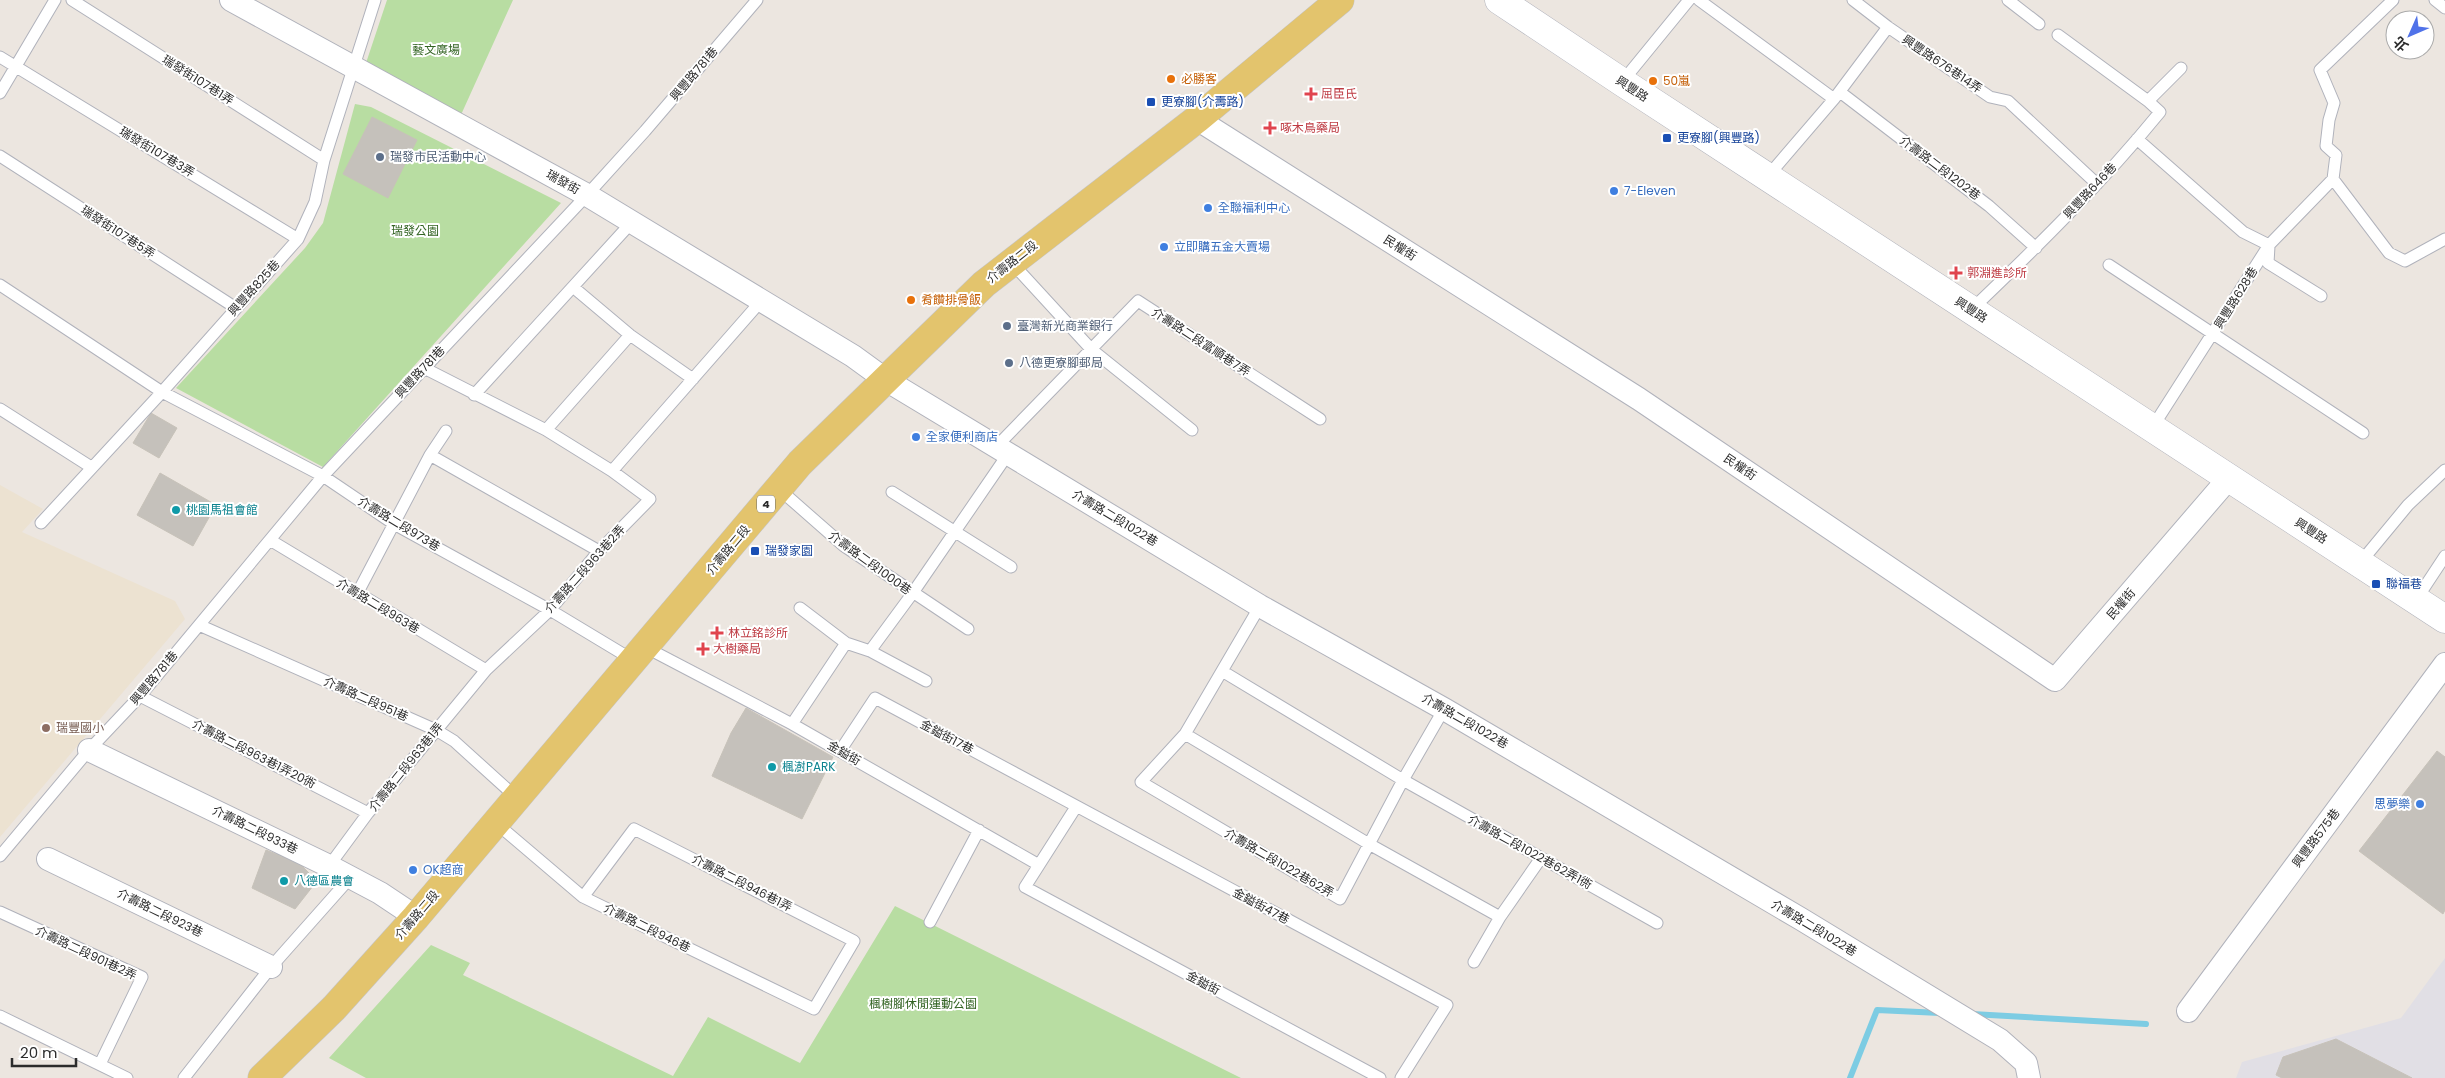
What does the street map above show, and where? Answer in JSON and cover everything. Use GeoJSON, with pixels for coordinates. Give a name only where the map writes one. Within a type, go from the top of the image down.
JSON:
{"type":"FeatureCollection","features":[{"type":"Feature","properties":{"kind":"main road","name":"介壽路二段"},"geometry":{"type":"LineString","coordinates":[[262,1078],[334,1008],[416,917],[800,464],[984,284],[1197,119],[1340,0]]}},
{"type":"Feature","properties":{"kind":"main road","name":"興豐路"},"geometry":{"type":"LineString","coordinates":[[1499,0],[2445,619]]}},
{"type":"Feature","properties":{"kind":"street","name":"瑞發街"},"geometry":{"type":"LineString","coordinates":[[231,0],[587,195],[853,356],[886,380]]}},
{"type":"Feature","properties":{"kind":"street","name":"民權街"},"geometry":{"type":"LineString","coordinates":[[1197,119],[1639,399],[2055,680],[2228,478]]}},
{"type":"Feature","properties":{"kind":"street","name":"介壽路二段1022巷"},"geometry":{"type":"LineString","coordinates":[[886,380],[1260,606],[1444,709],[1801,919],[1942,1007],[2000,1040],[2026,1063],[2030,1078]]}},
{"type":"Feature","properties":{"kind":"street","name":"興豐路575巷"},"geometry":{"type":"LineString","coordinates":[[2188,1011],[2445,664]]}},
{"type":"Feature","properties":{"kind":"street","name":"介壽路二段933巷"},"geometry":{"type":"LineString","coordinates":[[89,750],[329,866],[380,893],[416,917]]}},
{"type":"Feature","properties":{"kind":"street","name":"介壽路二段923巷"},"geometry":{"type":"LineString","coordinates":[[48,859],[271,967]]}},
{"type":"Feature","properties":{"kind":"lane"},"geometry":{"type":"LineString","coordinates":[[0,93],[55,0]]}},
{"type":"Feature","properties":{"kind":"lane","name":"瑞發街107巷1弄"},"geometry":{"type":"LineString","coordinates":[[72,0],[324,160]]}},
{"type":"Feature","properties":{"kind":"lane","name":"興豐路825巷"},"geometry":{"type":"LineString","coordinates":[[41,524],[298,239],[315,202],[324,160],[374,0]]}},
{"type":"Feature","properties":{"kind":"lane","name":"興豐路781巷"},"geometry":{"type":"LineString","coordinates":[[0,856],[89,750],[140,696],[323,476],[587,195],[645,131],[757,0]]}},
{"type":"Feature","properties":{"kind":"lane"},"geometry":{"type":"LineString","coordinates":[[1622,82],[1689,0]]}},
{"type":"Feature","properties":{"kind":"lane","name":"介壽路二段1202巷"},"geometry":{"type":"LineString","coordinates":[[1699,0],[1837,96],[1988,206],[2036,248]]}},
{"type":"Feature","properties":{"kind":"lane","name":"興豐路676巷14弄"},"geometry":{"type":"LineString","coordinates":[[1853,0],[1888,27],[1990,97],[2008,100],[2097,184]]}},
{"type":"Feature","properties":{"kind":"lane"},"geometry":{"type":"LineString","coordinates":[[2008,0],[2039,24]]}},
{"type":"Feature","properties":{"kind":"lane"},"geometry":{"type":"LineString","coordinates":[[2392,0],[2320,70],[2334,103],[2328,120],[2326,146],[2336,155],[2333,179],[2390,253],[2405,261],[2445,239]]}},
{"type":"Feature","properties":{"kind":"lane"},"geometry":{"type":"LineString","coordinates":[[2435,0],[2445,8]]}},
{"type":"Feature","properties":{"kind":"lane"},"geometry":{"type":"LineString","coordinates":[[1767,177],[1837,96],[1888,27]]}},
{"type":"Feature","properties":{"kind":"lane"},"geometry":{"type":"LineString","coordinates":[[2058,35],[2148,102],[2181,68]]}},
{"type":"Feature","properties":{"kind":"lane","name":"瑞發街107巷3弄"},"geometry":{"type":"LineString","coordinates":[[0,57],[298,239]]}},
{"type":"Feature","properties":{"kind":"lane","name":"興豐路646巷"},"geometry":{"type":"LineString","coordinates":[[1971,310],[2036,248],[2137,140],[2160,112],[2148,102]]}},
{"type":"Feature","properties":{"kind":"lane"},"geometry":{"type":"LineString","coordinates":[[2137,140],[2243,232],[2270,245],[2268,263],[2321,296]]}},
{"type":"Feature","properties":{"kind":"lane","name":"瑞發街107巷5弄"},"geometry":{"type":"LineString","coordinates":[[0,156],[236,308]]}},
{"type":"Feature","properties":{"kind":"lane","name":"興豐路628巷"},"geometry":{"type":"LineString","coordinates":[[2152,428],[2214,335],[2270,245],[2333,179]]}},
{"type":"Feature","properties":{"kind":"lane"},"geometry":{"type":"LineString","coordinates":[[474,395],[632,222]]}},
{"type":"Feature","properties":{"kind":"lane"},"geometry":{"type":"LineString","coordinates":[[1012,263],[1091,349],[1192,430]]}},
{"type":"Feature","properties":{"kind":"lane"},"geometry":{"type":"LineString","coordinates":[[2109,265],[2363,432]]}},
{"type":"Feature","properties":{"kind":"lane","name":"介壽路二段973巷"},"geometry":{"type":"LineString","coordinates":[[0,285],[162,392],[323,476],[394,524],[550,610],[640,654]]}},
{"type":"Feature","properties":{"kind":"lane"},"geometry":{"type":"LineString","coordinates":[[573,287],[630,335],[693,379]]}},
{"type":"Feature","properties":{"kind":"lane"},"geometry":{"type":"LineString","coordinates":[[424,368],[546,430],[612,471],[762,300]]}},
{"type":"Feature","properties":{"kind":"lane","name":"介壽路二段富順巷7弄"},"geometry":{"type":"LineString","coordinates":[[1091,349],[1138,301],[1320,418]]}},
{"type":"Feature","properties":{"kind":"lane"},"geometry":{"type":"LineString","coordinates":[[546,430],[630,335]]}},
{"type":"Feature","properties":{"kind":"lane"},"geometry":{"type":"LineString","coordinates":[[870,651],[954,533],[1002,450],[1091,349]]}},
{"type":"Feature","properties":{"kind":"lane"},"geometry":{"type":"LineString","coordinates":[[0,409],[91,467]]}},
{"type":"Feature","properties":{"kind":"lane"},"geometry":{"type":"LineString","coordinates":[[357,594],[430,455],[446,431]]}},
{"type":"Feature","properties":{"kind":"lane"},"geometry":{"type":"LineString","coordinates":[[430,455],[599,551]]}},
{"type":"Feature","properties":{"kind":"lane"},"geometry":{"type":"LineString","coordinates":[[2360,563],[2408,505],[2445,470]]}},
{"type":"Feature","properties":{"kind":"lane","name":"介壽路二段963巷2弄"},"geometry":{"type":"LineString","coordinates":[[486,670],[550,610],[599,551],[650,499],[612,471]]}},
{"type":"Feature","properties":{"kind":"lane","name":"介壽路二段1000巷"},"geometry":{"type":"LineString","coordinates":[[779,489],[844,546],[912,594],[968,629]]}},
{"type":"Feature","properties":{"kind":"lane"},"geometry":{"type":"LineString","coordinates":[[892,492],[954,533],[1011,567]]}},
{"type":"Feature","properties":{"kind":"lane","name":"介壽路二段963巷"},"geometry":{"type":"LineString","coordinates":[[270,540],[486,670]]}},
{"type":"Feature","properties":{"kind":"lane"},"geometry":{"type":"LineString","coordinates":[[2416,600],[2445,556]]}},
{"type":"Feature","properties":{"kind":"lane"},"geometry":{"type":"LineString","coordinates":[[1260,606],[1185,734],[1369,844],[1500,917]]}},
{"type":"Feature","properties":{"kind":"lane"},"geometry":{"type":"LineString","coordinates":[[800,608],[846,643],[870,651],[926,682]]}},
{"type":"Feature","properties":{"kind":"lane","name":"介壽路二段951巷"},"geometry":{"type":"LineString","coordinates":[[199,625],[436,730],[454,741],[517,798]]}},
{"type":"Feature","properties":{"kind":"lane"},"geometry":{"type":"LineString","coordinates":[[792,724],[846,643]]}},
{"type":"Feature","properties":{"kind":"lane","name":"金鎰街"},"geometry":{"type":"LineString","coordinates":[[640,654],[792,724],[1040,864],[1025,887],[1380,1078]]}},
{"type":"Feature","properties":{"kind":"lane","name":"介壽路二段963巷1弄"},"geometry":{"type":"LineString","coordinates":[[329,866],[368,813],[486,670]]}},
{"type":"Feature","properties":{"kind":"lane","name":"介壽路二段1022巷62弄1衖"},"geometry":{"type":"LineString","coordinates":[[1222,671],[1403,780],[1656,923]]}},
{"type":"Feature","properties":{"kind":"lane","name":"介壽路二段963巷1弄20衖"},"geometry":{"type":"LineString","coordinates":[[140,696],[368,813]]}},
{"type":"Feature","properties":{"kind":"lane","name":"金鎰街17巷"},"geometry":{"type":"LineString","coordinates":[[840,751],[874,698],[1076,806]]}},
{"type":"Feature","properties":{"kind":"lane","name":"介壽路二段1022巷62弄"},"geometry":{"type":"LineString","coordinates":[[1185,734],[1141,782],[1340,899],[1403,780],[1444,709]]}},
{"type":"Feature","properties":{"kind":"lane"},"geometry":{"type":"LineString","coordinates":[[1040,864],[1076,806]]}},
{"type":"Feature","properties":{"kind":"lane","name":"金鎰街47巷"},"geometry":{"type":"LineString","coordinates":[[1076,806],[1447,1005],[1401,1078]]}},
{"type":"Feature","properties":{"kind":"lane","name":"介壽路二段946巷"},"geometry":{"type":"LineString","coordinates":[[496,823],[583,897],[814,1009]]}},
{"type":"Feature","properties":{"kind":"lane","name":"介壽路二段946巷1弄"},"geometry":{"type":"LineString","coordinates":[[583,897],[634,828],[854,941],[814,1009]]}},
{"type":"Feature","properties":{"kind":"lane"},"geometry":{"type":"LineString","coordinates":[[930,922],[979,830]]}},
{"type":"Feature","properties":{"kind":"lane"},"geometry":{"type":"LineString","coordinates":[[1474,962],[1500,917],[1541,858]]}},
{"type":"Feature","properties":{"kind":"lane"},"geometry":{"type":"LineString","coordinates":[[184,1078],[271,967],[350,878]]}},
{"type":"Feature","properties":{"kind":"lane","name":"介壽路二段901巷2弄"},"geometry":{"type":"LineString","coordinates":[[0,912],[142,977],[100,1064]]}},
{"type":"Feature","properties":{"kind":"lane"},"geometry":{"type":"LineString","coordinates":[[0,1016],[127,1078]]}},
{"type":"Feature","properties":{"kind":"shaded area","name":"瑞豐國小"},"geometry":{"type":"Polygon","coordinates":[[[0,485],[43,509],[22,532],[175,601],[185,619],[0,837],[0,485]]]}},
{"type":"Feature","properties":{"kind":"shaded area"},"geometry":{"type":"Polygon","coordinates":[[[2445,958],[2445,1078],[2236,1078],[2242,1062],[2401,1018],[2445,958]]]}},
{"type":"Feature","properties":{"kind":"green space","name":"藝文廣場"},"geometry":{"type":"Polygon","coordinates":[[[387,0],[513,0],[460,117],[364,69],[387,0]]]}},
{"type":"Feature","properties":{"kind":"green space","name":"瑞發公園"},"geometry":{"type":"Polygon","coordinates":[[[355,104],[371,107],[561,203],[323,467],[176,388],[305,248],[323,223],[355,104]]]}},
{"type":"Feature","properties":{"kind":"green space","name":"楓樹腳休閒運動公園"},"geometry":{"type":"Polygon","coordinates":[[[895,906],[1241,1078],[366,1078],[329,1058],[431,945],[470,963],[463,975],[673,1076],[708,1017],[800,1063],[895,906]]]}},
{"type":"Feature","properties":{"kind":"building","name":"瑞發市民活動中心"},"geometry":{"type":"Polygon","coordinates":[[[372,117],[417,140],[388,198],[343,174],[372,117]]]}},
{"type":"Feature","properties":{"kind":"building"},"geometry":{"type":"Polygon","coordinates":[[[151,413],[177,428],[159,458],[133,443],[151,413]]]}},
{"type":"Feature","properties":{"kind":"building","name":"桃園馬祖會館"},"geometry":{"type":"Polygon","coordinates":[[[160,473],[216,505],[193,546],[137,515],[160,473]]]}},
{"type":"Feature","properties":{"kind":"building","name":"楓澍PARK"},"geometry":{"type":"Polygon","coordinates":[[[746,708],[833,757],[802,819],[712,776],[731,733],[746,708]]]}},
{"type":"Feature","properties":{"kind":"building","name":"思夢樂"},"geometry":{"type":"Polygon","coordinates":[[[2437,751],[2445,757],[2445,910],[2443,914],[2359,851],[2437,751]]]}},
{"type":"Feature","properties":{"kind":"building","name":"八德區農會"},"geometry":{"type":"Polygon","coordinates":[[[266,850],[299,863],[313,877],[313,886],[295,909],[252,888],[266,850]]]}},
{"type":"Feature","properties":{"kind":"building"},"geometry":{"type":"Polygon","coordinates":[[[2336,1039],[2412,1078],[2282,1078],[2276,1075],[2283,1057],[2336,1039]]]}},
{"type":"Feature","properties":{"kind":"waterway"},"geometry":{"type":"LineString","coordinates":[[1850,1078],[1877,1010],[1940,1013]]}},
{"type":"Feature","properties":{"kind":"waterway"},"geometry":{"type":"LineString","coordinates":[[1972,1014],[2146,1024]]}},
{"type":"Feature","properties":{"kind":"place","name":"必勝客"},"geometry":{"type":"Point","coordinates":[1171,79]}},
{"type":"Feature","properties":{"kind":"place","name":"50嵐"},"geometry":{"type":"Point","coordinates":[1653,81]}},
{"type":"Feature","properties":{"kind":"place","name":"屈臣氏"},"geometry":{"type":"Point","coordinates":[1311,94]}},
{"type":"Feature","properties":{"kind":"place","name":"更寮腳(介壽路)"},"geometry":{"type":"Point","coordinates":[1151,102]}},
{"type":"Feature","properties":{"kind":"place","name":"啄木鳥藥局"},"geometry":{"type":"Point","coordinates":[1270,128]}},
{"type":"Feature","properties":{"kind":"place","name":"更寮腳(興豐路)"},"geometry":{"type":"Point","coordinates":[1667,138]}},
{"type":"Feature","properties":{"kind":"place","name":"瑞發市民活動中心"},"geometry":{"type":"Point","coordinates":[380,157]}},
{"type":"Feature","properties":{"kind":"place","name":"7-Eleven"},"geometry":{"type":"Point","coordinates":[1614,191]}},
{"type":"Feature","properties":{"kind":"place","name":"全聯福利中心"},"geometry":{"type":"Point","coordinates":[1208,208]}},
{"type":"Feature","properties":{"kind":"place","name":"立即購五金大賣場"},"geometry":{"type":"Point","coordinates":[1164,247]}},
{"type":"Feature","properties":{"kind":"place","name":"郭淵進診所"},"geometry":{"type":"Point","coordinates":[1956,273]}},
{"type":"Feature","properties":{"kind":"place","name":"肴饡排骨飯"},"geometry":{"type":"Point","coordinates":[911,300]}},
{"type":"Feature","properties":{"kind":"place","name":"臺灣新光商業銀行"},"geometry":{"type":"Point","coordinates":[1007,326]}},
{"type":"Feature","properties":{"kind":"place","name":"八德更寮腳郵局"},"geometry":{"type":"Point","coordinates":[1009,363]}},
{"type":"Feature","properties":{"kind":"place","name":"全家便利商店"},"geometry":{"type":"Point","coordinates":[916,437]}},
{"type":"Feature","properties":{"kind":"place","name":"桃園馬祖會館"},"geometry":{"type":"Point","coordinates":[176,510]}},
{"type":"Feature","properties":{"kind":"place","name":"瑞發家園"},"geometry":{"type":"Point","coordinates":[755,551]}},
{"type":"Feature","properties":{"kind":"place","name":"聯福巷"},"geometry":{"type":"Point","coordinates":[2376,584]}},
{"type":"Feature","properties":{"kind":"place","name":"林立銘診所"},"geometry":{"type":"Point","coordinates":[717,633]}},
{"type":"Feature","properties":{"kind":"place","name":"大樹藥局"},"geometry":{"type":"Point","coordinates":[703,649]}},
{"type":"Feature","properties":{"kind":"place","name":"瑞豐國小"},"geometry":{"type":"Point","coordinates":[46,728]}},
{"type":"Feature","properties":{"kind":"place","name":"楓澍PARK"},"geometry":{"type":"Point","coordinates":[772,767]}},
{"type":"Feature","properties":{"kind":"place","name":"思夢樂"},"geometry":{"type":"Point","coordinates":[2420,804]}},
{"type":"Feature","properties":{"kind":"place","name":"OK超商"},"geometry":{"type":"Point","coordinates":[413,870]}},
{"type":"Feature","properties":{"kind":"place","name":"八德區農會"},"geometry":{"type":"Point","coordinates":[284,881]}}]}
